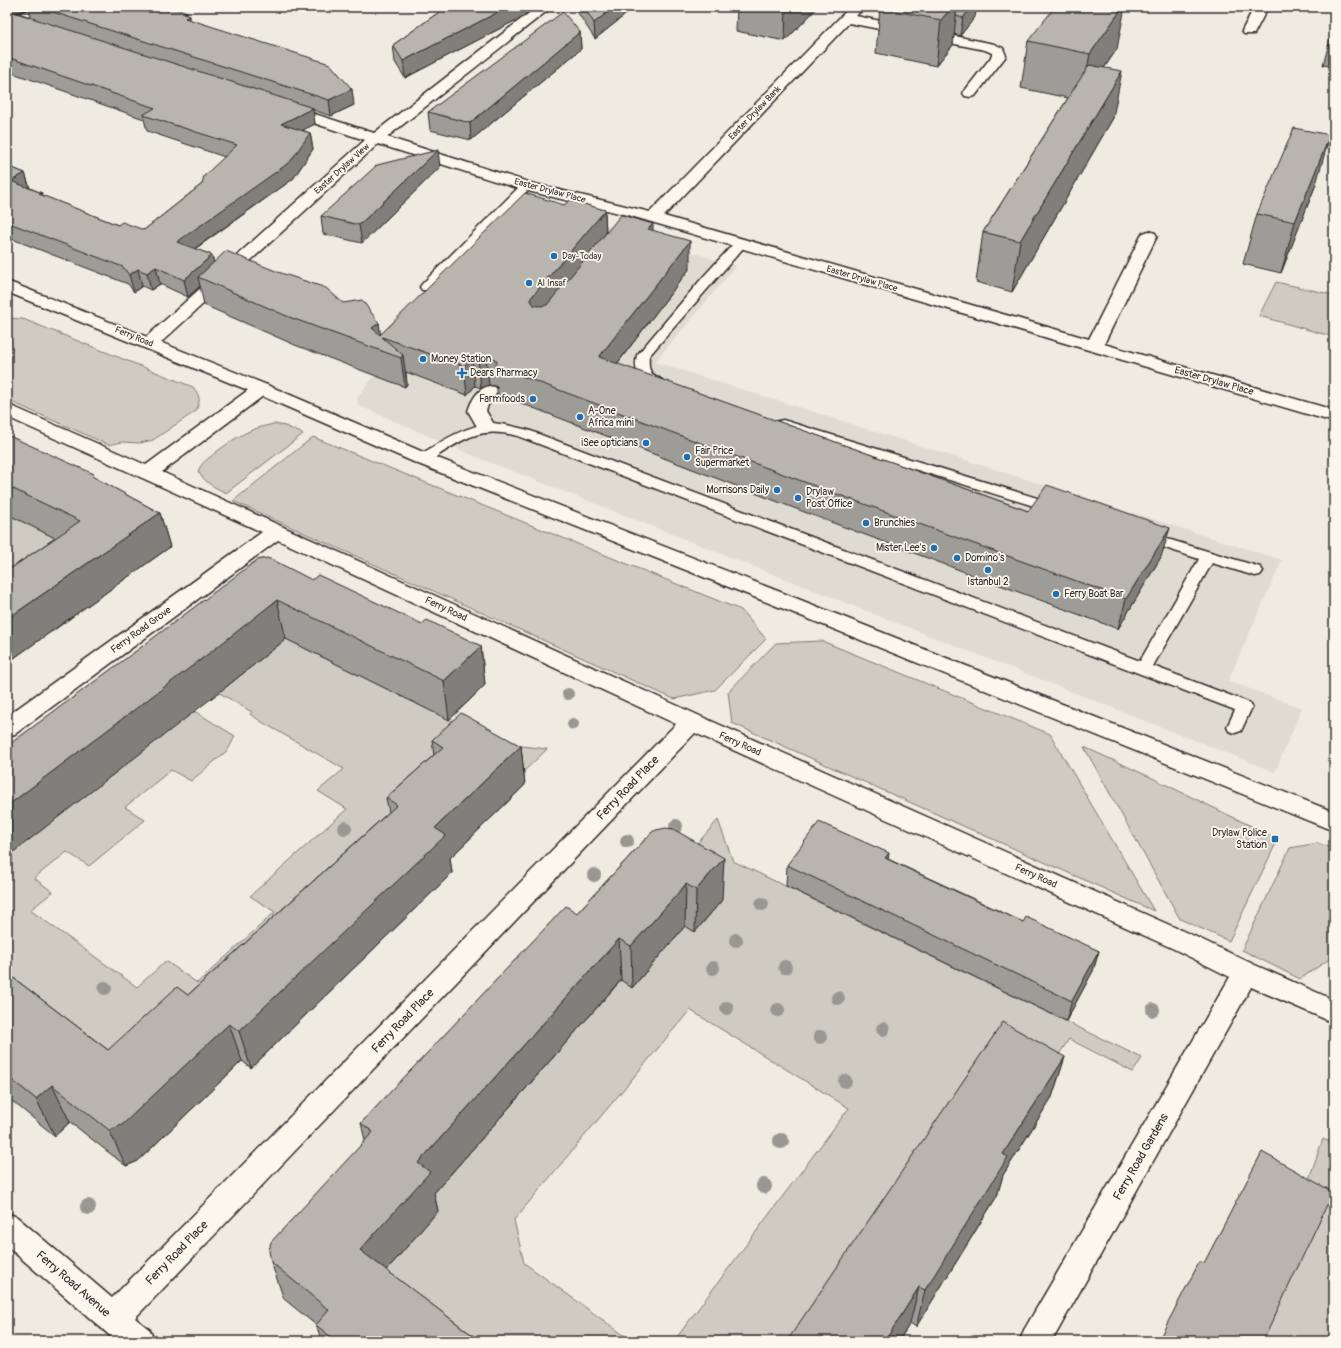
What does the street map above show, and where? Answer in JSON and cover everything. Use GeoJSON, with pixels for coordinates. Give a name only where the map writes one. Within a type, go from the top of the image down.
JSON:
{"type":"FeatureCollection","features":[{"type":"Feature","properties":{"kind":"street"},"geometry":{"type":"LineString","coordinates":[[9,20],[59,7]]}},
{"type":"Feature","properties":{"kind":"street","name":"Easter Drylaw View"},"geometry":{"type":"LineString","coordinates":[[150,343],[376,138],[545,7]]}},
{"type":"Feature","properties":{"kind":"street","name":"Easter Drylaw Bank"},"geometry":{"type":"LineString","coordinates":[[653,218],[857,7]]}},
{"type":"Feature","properties":{"kind":"street"},"geometry":{"type":"LineString","coordinates":[[1249,31],[1261,7]]}},
{"type":"Feature","properties":{"kind":"street"},"geometry":{"type":"LineString","coordinates":[[847,18],[989,46],[998,51],[999,56],[970,93]]}},
{"type":"Feature","properties":{"kind":"street"},"geometry":{"type":"LineString","coordinates":[[9,20],[39,28]]}},
{"type":"Feature","properties":{"kind":"street","name":"Easter Drylaw Place"},"geometry":{"type":"LineString","coordinates":[[271,104],[632,219],[653,218],[1334,416]]}},
{"type":"Feature","properties":{"kind":"street"},"geometry":{"type":"LineString","coordinates":[[1094,346],[1149,236]]}},
{"type":"Feature","properties":{"kind":"street","name":"Ferry Road"},"geometry":{"type":"LineString","coordinates":[[7,286],[262,389],[423,459],[1334,822]]}},
{"type":"Feature","properties":{"kind":"street"},"geometry":{"type":"LineString","coordinates":[[148,473],[262,389]]}},
{"type":"Feature","properties":{"kind":"street"},"geometry":{"type":"LineString","coordinates":[[486,426],[476,411],[478,404],[489,391]]}},
{"type":"Feature","properties":{"kind":"street","name":"Ferry Road"},"geometry":{"type":"LineString","coordinates":[[7,410],[692,722],[1183,942],[1334,1012]]}},
{"type":"Feature","properties":{"kind":"street","name":"Ferry Road Grove"},"geometry":{"type":"LineString","coordinates":[[7,728],[275,532]]}},
{"type":"Feature","properties":{"kind":"street","name":"Ferry Road Place"},"geometry":{"type":"LineString","coordinates":[[113,1319],[692,722]]}},
{"type":"Feature","properties":{"kind":"street","name":"Ferry Road Gardens"},"geometry":{"type":"LineString","coordinates":[[1036,1341],[1246,972]]}},
{"type":"Feature","properties":{"kind":"street","name":"Ferry Road Avenue"},"geometry":{"type":"LineString","coordinates":[[7,1227],[139,1341]]}},
{"type":"Feature","properties":{"kind":"lane"},"geometry":{"type":"LineString","coordinates":[[426,286],[526,186]]}},
{"type":"Feature","properties":{"kind":"lane"},"geometry":{"type":"LineString","coordinates":[[670,389],[648,379],[641,366],[643,355],[740,244]]}},
{"type":"Feature","properties":{"kind":"lane"},"geometry":{"type":"LineString","coordinates":[[769,420],[1064,511]]}},
{"type":"Feature","properties":{"kind":"lane"},"geometry":{"type":"LineString","coordinates":[[423,459],[474,429],[486,426],[505,427],[524,432],[1244,707],[1235,727]]}},
{"type":"Feature","properties":{"kind":"lane"},"geometry":{"type":"LineString","coordinates":[[1132,533],[1255,571]]}},
{"type":"Feature","properties":{"kind":"lane"},"geometry":{"type":"LineString","coordinates":[[1144,668],[1208,556]]}},
{"type":"Feature","properties":{"kind":"shaded area"},"geometry":{"type":"Polygon","coordinates":[[[543,205],[736,266],[655,362],[1282,560],[1228,681],[1302,708],[1275,772],[479,458],[358,405],[357,398],[384,364],[543,205]]]}},
{"type":"Feature","properties":{"kind":"shaded area"},"geometry":{"type":"Polygon","coordinates":[[[1276,282],[1334,295],[1334,337],[1259,316],[1276,282]]]}},
{"type":"Feature","properties":{"kind":"shaded area"},"geometry":{"type":"Polygon","coordinates":[[[7,318],[23,319],[193,387],[199,398],[199,404],[196,411],[153,440],[140,443],[122,442],[109,445],[7,400],[7,318]]]}},
{"type":"Feature","properties":{"kind":"shaded area"},"geometry":{"type":"Polygon","coordinates":[[[274,424],[285,426],[303,434],[226,493],[210,484],[198,471],[203,463],[229,442],[249,431],[274,424]]]}},
{"type":"Feature","properties":{"kind":"shaded area"},"geometry":{"type":"Polygon","coordinates":[[[313,437],[741,610],[766,639],[715,690],[674,699],[233,501],[313,437]]]}},
{"type":"Feature","properties":{"kind":"shaded area"},"geometry":{"type":"Polygon","coordinates":[[[7,514],[83,551],[79,612],[52,632],[15,610],[7,615],[7,514]]]}},
{"type":"Feature","properties":{"kind":"shaded area"},"geometry":{"type":"Polygon","coordinates":[[[286,639],[497,743],[547,749],[515,780],[124,1087],[7,997],[7,857],[194,711],[235,736],[228,750],[191,781],[171,770],[125,807],[145,820],[89,866],[67,852],[34,878],[53,892],[30,910],[137,987],[166,961],[197,983],[275,912],[250,896],[347,809],[318,791],[344,769],[262,722],[250,714],[252,712],[177,668],[286,639]]]}},
{"type":"Feature","properties":{"kind":"shaded area"},"geometry":{"type":"Polygon","coordinates":[[[822,641],[1050,734],[1154,911],[732,723],[728,692],[776,643],[822,641]]]}},
{"type":"Feature","properties":{"kind":"shaded area"},"geometry":{"type":"Polygon","coordinates":[[[1084,747],[1148,776],[1278,839],[1229,941],[1180,919],[1084,747]]]}},
{"type":"Feature","properties":{"kind":"shaded area"},"geometry":{"type":"Polygon","coordinates":[[[718,820],[733,861],[1142,1058],[1133,1072],[1069,1039],[1037,1088],[807,1341],[682,1341],[677,1337],[849,1108],[690,1010],[514,1220],[524,1263],[632,1341],[440,1341],[371,1288],[438,1211],[426,1202],[621,980],[631,987],[673,871],[718,820]]]}},
{"type":"Feature","properties":{"kind":"shaded area"},"geometry":{"type":"Polygon","coordinates":[[[1318,843],[1334,849],[1334,956],[1300,979],[1242,950],[1290,848],[1318,843]]]}},
{"type":"Feature","properties":{"kind":"shaded area"},"geometry":{"type":"Polygon","coordinates":[[[1323,1139],[1334,1144],[1334,1341],[1258,1341],[1300,1204],[1323,1139]]]}},
{"type":"Feature","properties":{"kind":"building"},"geometry":{"type":"Polygon","coordinates":[[[37,7],[171,7],[187,12],[184,14],[190,16],[185,18],[330,64],[352,89],[329,100],[37,7]]]}},
{"type":"Feature","properties":{"kind":"building"},"geometry":{"type":"Polygon","coordinates":[[[446,7],[508,7],[403,61],[393,45],[446,7]]]}},
{"type":"Feature","properties":{"kind":"building"},"geometry":{"type":"Polygon","coordinates":[[[584,7],[614,7],[594,23],[584,7]]]}},
{"type":"Feature","properties":{"kind":"building"},"geometry":{"type":"Polygon","coordinates":[[[952,7],[941,20],[880,8],[952,7]]]}},
{"type":"Feature","properties":{"kind":"building"},"geometry":{"type":"Polygon","coordinates":[[[957,7],[971,7],[963,18],[956,16],[957,7]]]}},
{"type":"Feature","properties":{"kind":"building"},"geometry":{"type":"Polygon","coordinates":[[[1055,7],[1123,7],[1090,54],[1028,41],[1055,7]]]}},
{"type":"Feature","properties":{"kind":"building"},"geometry":{"type":"Polygon","coordinates":[[[7,10],[313,108],[281,124],[310,133],[290,162],[177,242],[212,255],[184,280],[156,267],[147,273],[138,269],[129,275],[123,267],[7,222],[7,166],[25,173],[11,181],[42,193],[39,194],[118,225],[122,222],[144,230],[202,184],[204,176],[237,145],[143,115],[155,108],[7,57],[7,10]]]}},
{"type":"Feature","properties":{"kind":"building"},"geometry":{"type":"Polygon","coordinates":[[[563,12],[580,32],[470,123],[428,112],[563,12]]]}},
{"type":"Feature","properties":{"kind":"building"},"geometry":{"type":"Polygon","coordinates":[[[1089,65],[1122,71],[1020,241],[983,232],[1089,65]]]}},
{"type":"Feature","properties":{"kind":"building"},"geometry":{"type":"Polygon","coordinates":[[[1294,128],[1330,135],[1295,222],[1257,214],[1294,128]]]}},
{"type":"Feature","properties":{"kind":"building"},"geometry":{"type":"Polygon","coordinates":[[[438,150],[359,225],[321,216],[377,165],[438,150]]]}},
{"type":"Feature","properties":{"kind":"building"},"geometry":{"type":"Polygon","coordinates":[[[525,193],[564,205],[570,200],[605,210],[605,212],[530,299],[534,305],[547,305],[622,215],[653,224],[648,229],[690,241],[599,357],[1028,511],[1047,485],[1170,528],[1126,599],[823,489],[495,366],[497,362],[493,357],[486,356],[478,360],[472,357],[464,366],[382,337],[403,355],[401,358],[289,317],[198,277],[226,251],[278,272],[326,288],[343,303],[362,300],[379,323],[372,328],[380,335],[525,193]]]}},
{"type":"Feature","properties":{"kind":"building"},"geometry":{"type":"Polygon","coordinates":[[[7,435],[94,474],[92,476],[160,513],[7,619],[7,571],[80,521],[7,486],[7,435]]]}},
{"type":"Feature","properties":{"kind":"building"},"geometry":{"type":"Polygon","coordinates":[[[267,558],[312,580],[318,575],[422,624],[427,620],[481,646],[444,681],[277,600],[7,806],[7,746],[257,560],[267,558]]]}},
{"type":"Feature","properties":{"kind":"building"},"geometry":{"type":"Polygon","coordinates":[[[461,713],[521,746],[435,828],[446,835],[239,1031],[229,1024],[122,1125],[109,1130],[52,1085],[36,1099],[7,1076],[7,973],[108,1050],[177,987],[188,995],[397,805],[386,798],[443,747],[432,740],[461,713]]]}},
{"type":"Feature","properties":{"kind":"building"},"geometry":{"type":"Polygon","coordinates":[[[819,822],[889,853],[885,858],[966,896],[1023,922],[1026,917],[1099,951],[1072,1001],[787,865],[819,822]]]}},
{"type":"Feature","properties":{"kind":"building"},"geometry":{"type":"Polygon","coordinates":[[[666,828],[673,829],[724,858],[696,890],[686,884],[631,946],[619,939],[418,1163],[430,1172],[360,1250],[480,1341],[336,1341],[316,1325],[329,1310],[271,1262],[269,1251],[271,1242],[373,1132],[361,1123],[566,906],[577,913],[652,832],[666,828]]]}},
{"type":"Feature","properties":{"kind":"building"},"geometry":{"type":"Polygon","coordinates":[[[1003,1022],[1065,1057],[1003,1154],[1008,1157],[925,1290],[919,1287],[885,1341],[787,1341],[1003,1022]]]}},
{"type":"Feature","properties":{"kind":"building"},"geometry":{"type":"Polygon","coordinates":[[[1262,1152],[1333,1192],[1263,1341],[1158,1341],[1200,1261],[1204,1263],[1262,1152]]]}},
{"type":"Feature","properties":{"kind":"place","name":"Day-Today"},"geometry":{"type":"Point","coordinates":[554,256]}},
{"type":"Feature","properties":{"kind":"place","name":"Al Insaf"},"geometry":{"type":"Point","coordinates":[529,283]}},
{"type":"Feature","properties":{"kind":"place","name":"Money Station"},"geometry":{"type":"Point","coordinates":[423,359]}},
{"type":"Feature","properties":{"kind":"place","name":"Dears Pharmacy"},"geometry":{"type":"Point","coordinates":[462,373]}},
{"type":"Feature","properties":{"kind":"place","name":"Farmfoods"},"geometry":{"type":"Point","coordinates":[533,399]}},
{"type":"Feature","properties":{"kind":"place","name":"A-One Africa mini"},"geometry":{"type":"Point","coordinates":[580,417]}},
{"type":"Feature","properties":{"kind":"place","name":"iSee opticians"},"geometry":{"type":"Point","coordinates":[646,443]}},
{"type":"Feature","properties":{"kind":"place","name":"Fair Price Supermarket"},"geometry":{"type":"Point","coordinates":[687,457]}},
{"type":"Feature","properties":{"kind":"place","name":"Morrisons Daily"},"geometry":{"type":"Point","coordinates":[777,490]}},
{"type":"Feature","properties":{"kind":"place","name":"Drylaw Post Office"},"geometry":{"type":"Point","coordinates":[798,498]}},
{"type":"Feature","properties":{"kind":"place","name":"Brunchies"},"geometry":{"type":"Point","coordinates":[866,523]}},
{"type":"Feature","properties":{"kind":"place","name":"Mister Lee's"},"geometry":{"type":"Point","coordinates":[934,548]}},
{"type":"Feature","properties":{"kind":"place","name":"Domino's"},"geometry":{"type":"Point","coordinates":[957,558]}},
{"type":"Feature","properties":{"kind":"place","name":"Istanbul 2"},"geometry":{"type":"Point","coordinates":[988,570]}},
{"type":"Feature","properties":{"kind":"place","name":"Ferry Boat Bar"},"geometry":{"type":"Point","coordinates":[1056,594]}},
{"type":"Feature","properties":{"kind":"place","name":"Drylaw Police Station"},"geometry":{"type":"Point","coordinates":[1275,839]}}]}
